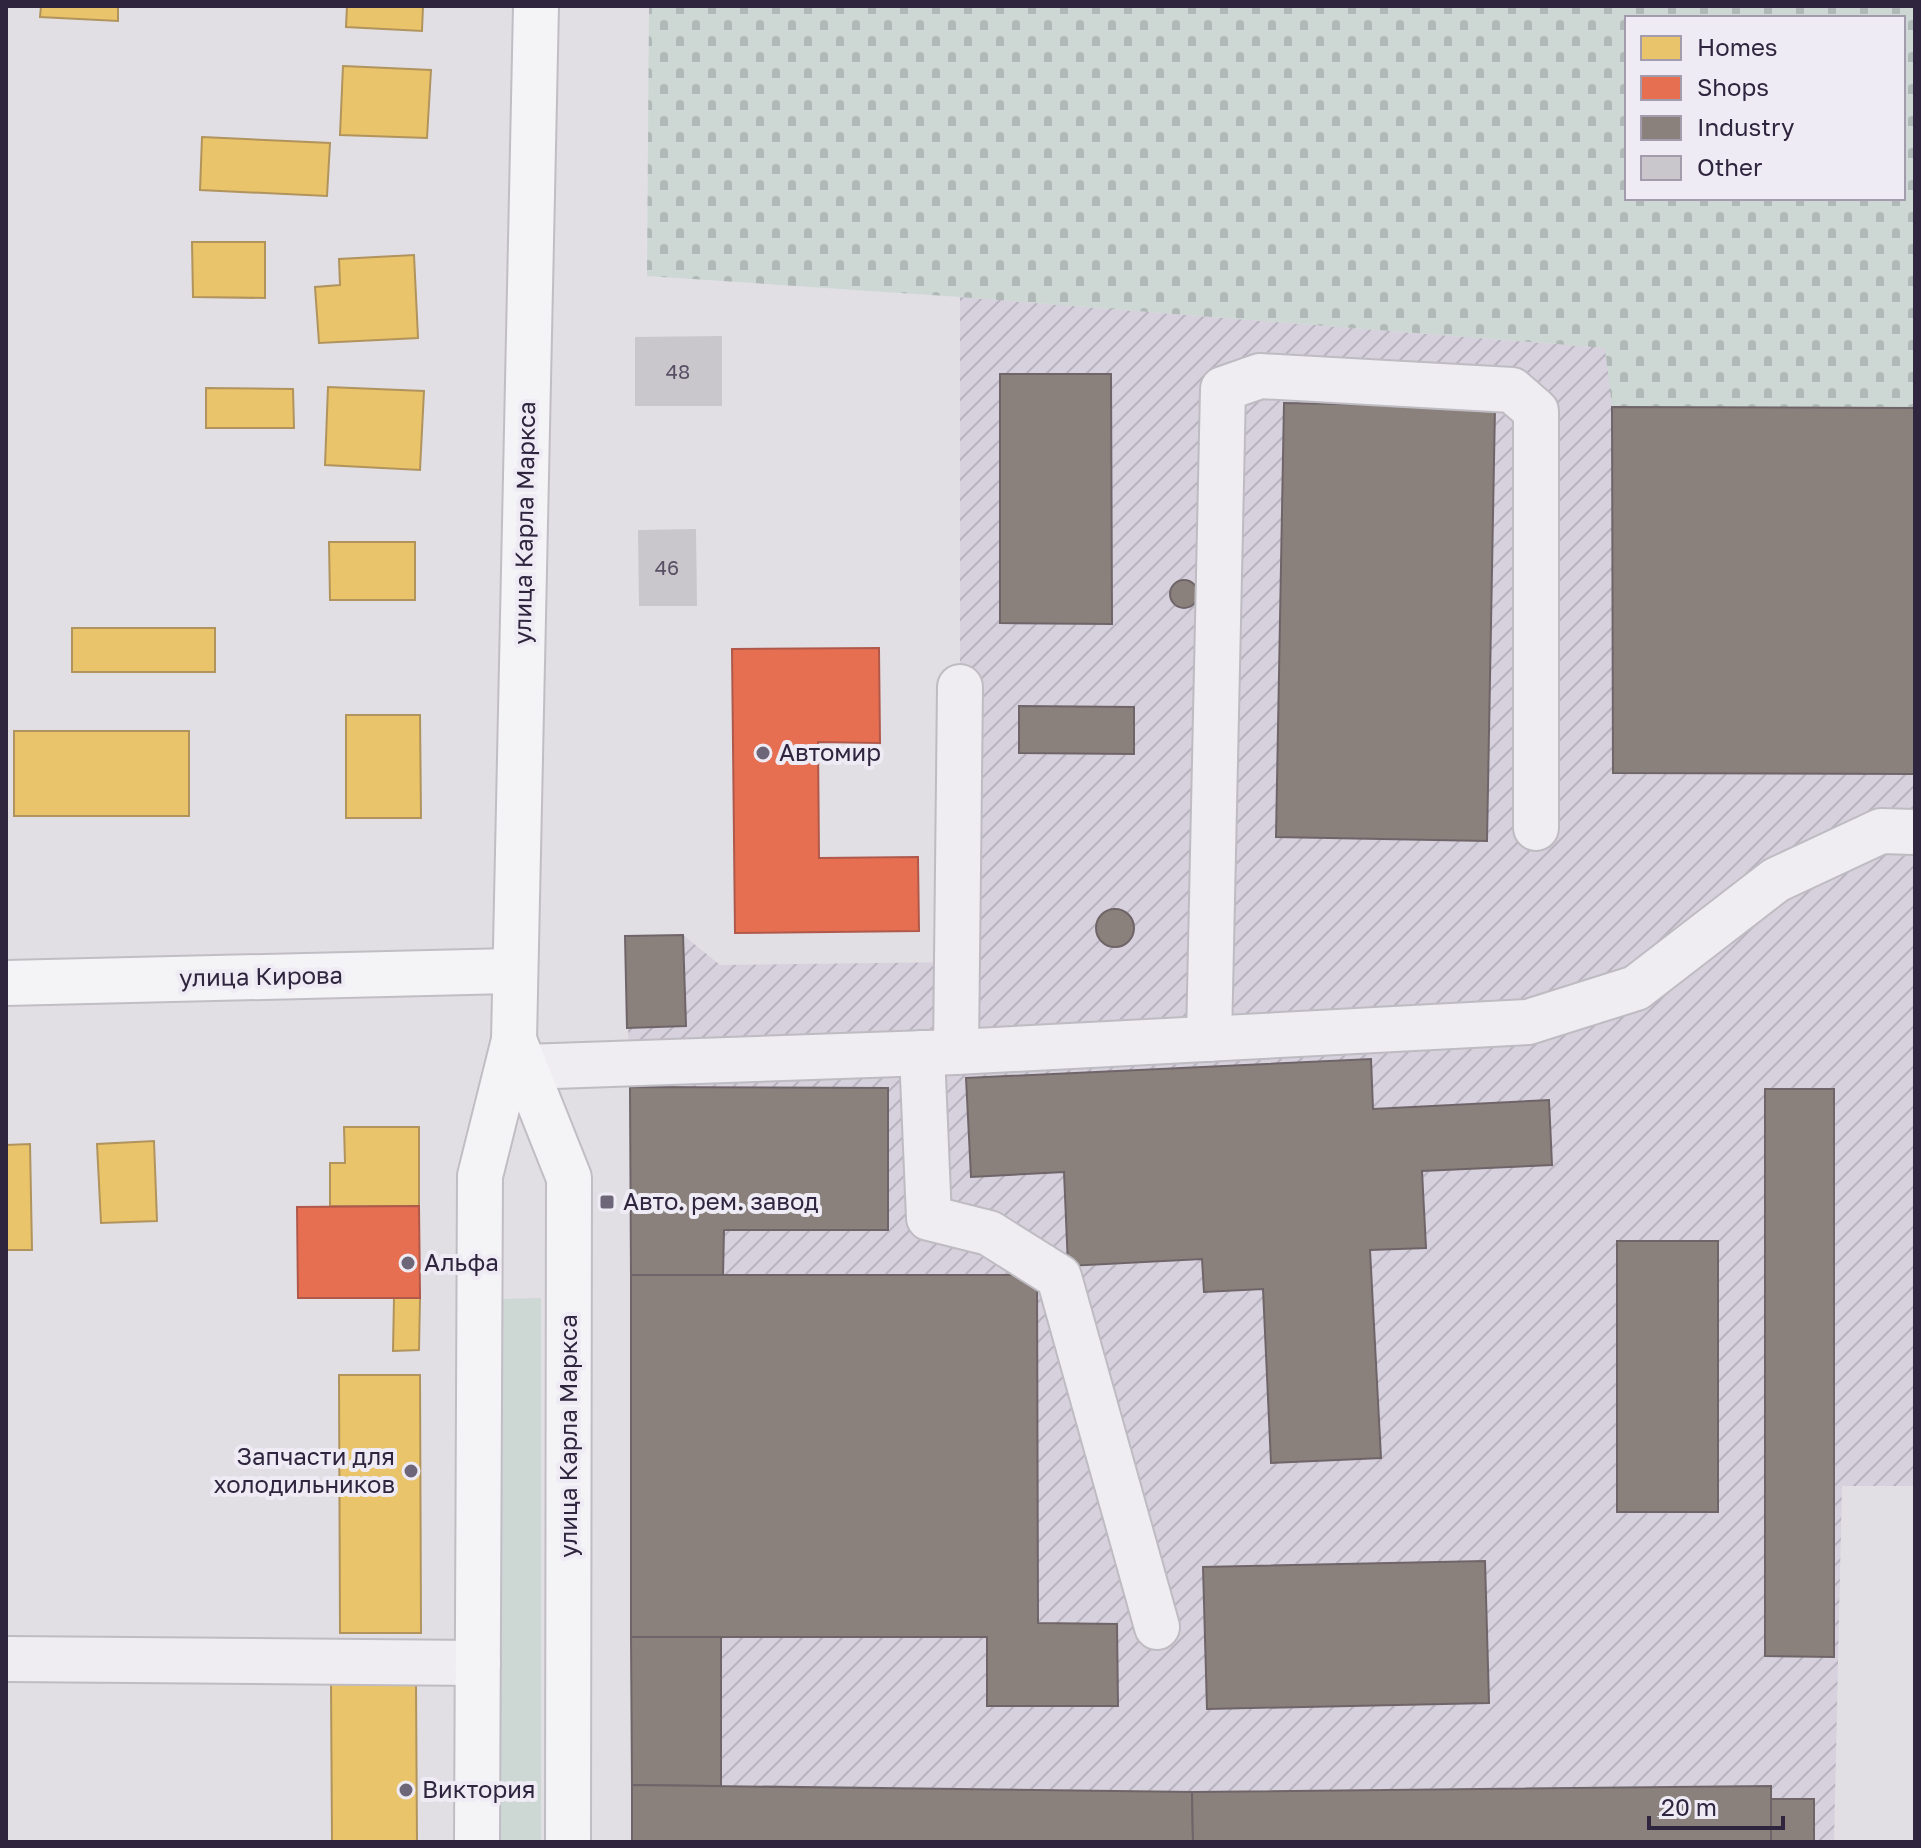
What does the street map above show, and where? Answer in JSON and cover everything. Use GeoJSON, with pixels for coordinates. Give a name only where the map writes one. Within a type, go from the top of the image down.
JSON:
{"type":"FeatureCollection","features":[{"type":"Feature","properties":{"kind":"main road","name":"улица Карла Маркса"},"geometry":{"type":"LineString","coordinates":[[536,6],[515,971],[520,1054],[569,1178],[568,1842]]}},
{"type":"Feature","properties":{"kind":"main road","name":"улица Кирова"},"geometry":{"type":"LineString","coordinates":[[6,983],[515,971]]}},
{"type":"Feature","properties":{"kind":"main road","name":"улица Карла Маркса"},"geometry":{"type":"LineString","coordinates":[[477,1842],[480,1176],[520,1054]]}},
{"type":"Feature","properties":{"kind":"lane"},"geometry":{"type":"LineString","coordinates":[[1209,1039],[1223,389],[1260,376],[1512,390],[1536,411],[1536,828]]}},
{"type":"Feature","properties":{"kind":"lane"},"geometry":{"type":"LineString","coordinates":[[960,687],[929,1218],[989,1233],[1059,1277],[1157,1627]]}},
{"type":"Feature","properties":{"kind":"lane"},"geometry":{"type":"LineString","coordinates":[[520,1054],[939,1052],[1528,1022],[1636,988],[1776,880],[1881,831],[1915,832]]}},
{"type":"Feature","properties":{"kind":"lane"},"geometry":{"type":"LineString","coordinates":[[6,1659],[478,1663]]}},
{"type":"Feature","properties":{"kind":"shaded area"},"geometry":{"type":"Polygon","coordinates":[[[960,297],[1605,348],[1613,407],[1915,408],[1915,1486],[1842,1486],[1834,1842],[632,1842],[630,1087],[625,936],[683,935],[720,965],[960,962],[960,297]]]}},
{"type":"Feature","properties":{"kind":"green space"},"geometry":{"type":"Polygon","coordinates":[[[649,6],[1915,6],[1915,408],[1612,407],[1605,348],[960,297],[647,276],[649,6]]]}},
{"type":"Feature","properties":{"kind":"green space"},"geometry":{"type":"Polygon","coordinates":[[[541,1298],[541,1842],[500,1842],[503,1299],[541,1298]]]}},
{"type":"Feature","properties":{"kind":"building: Homes"},"geometry":{"type":"Polygon","coordinates":[[[41,6],[118,6],[118,21],[40,17],[41,6]]]}},
{"type":"Feature","properties":{"kind":"building: Homes"},"geometry":{"type":"Polygon","coordinates":[[[347,6],[423,6],[422,31],[346,27],[347,6]]]}},
{"type":"Feature","properties":{"kind":"building: Homes"},"geometry":{"type":"Polygon","coordinates":[[[343,66],[431,70],[427,138],[340,135],[343,66]]]}},
{"type":"Feature","properties":{"kind":"building: Homes"},"geometry":{"type":"Polygon","coordinates":[[[202,137],[330,143],[327,196],[200,190],[202,137]]]}},
{"type":"Feature","properties":{"kind":"building: Homes"},"geometry":{"type":"Polygon","coordinates":[[[192,242],[265,242],[265,298],[193,297],[192,242]]]}},
{"type":"Feature","properties":{"kind":"building: Homes"},"geometry":{"type":"Polygon","coordinates":[[[414,255],[418,338],[319,343],[315,287],[340,285],[339,259],[414,255]]]}},
{"type":"Feature","properties":{"kind":"building: Homes"},"geometry":{"type":"Polygon","coordinates":[[[328,387],[424,391],[420,470],[325,465],[328,387]]]}},
{"type":"Feature","properties":{"kind":"building: Homes"},"geometry":{"type":"Polygon","coordinates":[[[206,388],[293,389],[294,428],[206,428],[206,388]]]}},
{"type":"Feature","properties":{"kind":"building: Homes"},"geometry":{"type":"Polygon","coordinates":[[[329,542],[415,542],[415,600],[330,600],[329,542]]]}},
{"type":"Feature","properties":{"kind":"building: Homes"},"geometry":{"type":"Polygon","coordinates":[[[72,628],[215,628],[215,672],[72,672],[72,628]]]}},
{"type":"Feature","properties":{"kind":"building: Homes"},"geometry":{"type":"Polygon","coordinates":[[[346,715],[420,715],[421,818],[346,818],[346,715]]]}},
{"type":"Feature","properties":{"kind":"building: Homes"},"geometry":{"type":"Polygon","coordinates":[[[14,731],[189,731],[189,816],[14,816],[14,731]]]}},
{"type":"Feature","properties":{"kind":"building: Homes"},"geometry":{"type":"Polygon","coordinates":[[[344,1127],[419,1127],[419,1206],[330,1206],[330,1163],[345,1163],[344,1127]]]}},
{"type":"Feature","properties":{"kind":"building: Homes"},"geometry":{"type":"Polygon","coordinates":[[[154,1141],[157,1221],[101,1223],[97,1144],[154,1141]]]}},
{"type":"Feature","properties":{"kind":"building: Homes"},"geometry":{"type":"Polygon","coordinates":[[[30,1144],[32,1250],[6,1250],[6,1145],[30,1144]]]}},
{"type":"Feature","properties":{"kind":"building: Homes"},"geometry":{"type":"Polygon","coordinates":[[[394,1298],[420,1298],[419,1350],[393,1351],[394,1298]]]}},
{"type":"Feature","properties":{"kind":"building: Homes"},"geometry":{"type":"Polygon","coordinates":[[[339,1375],[420,1375],[421,1633],[340,1633],[339,1375]]]}},
{"type":"Feature","properties":{"kind":"building: Homes"},"geometry":{"type":"Polygon","coordinates":[[[331,1683],[416,1683],[417,1842],[332,1842],[331,1683]]]}},
{"type":"Feature","properties":{"kind":"building: Shops"},"geometry":{"type":"Polygon","coordinates":[[[879,648],[880,743],[818,742],[819,858],[918,857],[919,931],[735,933],[732,649],[879,648]]]}},
{"type":"Feature","properties":{"kind":"building: Shops"},"geometry":{"type":"Polygon","coordinates":[[[419,1206],[420,1298],[298,1298],[297,1207],[419,1206]]]}},
{"type":"Feature","properties":{"kind":"building: Industry"},"geometry":{"type":"Polygon","coordinates":[[[1000,374],[1111,374],[1112,624],[1000,623],[1000,374]]]}},
{"type":"Feature","properties":{"kind":"building: Industry"},"geometry":{"type":"Polygon","coordinates":[[[1284,403],[1495,407],[1487,841],[1276,837],[1284,403]]]}},
{"type":"Feature","properties":{"kind":"building: Industry"},"geometry":{"type":"Polygon","coordinates":[[[1612,407],[1915,408],[1915,774],[1613,773],[1612,407]]]}},
{"type":"Feature","properties":{"kind":"building: Industry"},"geometry":{"type":"Polygon","coordinates":[[[1184,580],[1194,584],[1198,594],[1194,604],[1184,608],[1174,604],[1170,594],[1174,584],[1184,580]]]}},
{"type":"Feature","properties":{"kind":"building: Industry"},"geometry":{"type":"Polygon","coordinates":[[[1019,706],[1134,707],[1134,754],[1019,753],[1019,706]]]}},
{"type":"Feature","properties":{"kind":"building: Industry"},"geometry":{"type":"Polygon","coordinates":[[[1115,909],[1129,914],[1134,928],[1129,942],[1115,947],[1101,942],[1096,928],[1101,914],[1115,909]]]}},
{"type":"Feature","properties":{"kind":"building: Industry"},"geometry":{"type":"Polygon","coordinates":[[[683,935],[686,1026],[627,1028],[625,936],[683,935]]]}},
{"type":"Feature","properties":{"kind":"building: Industry"},"geometry":{"type":"Polygon","coordinates":[[[1371,1059],[1373,1109],[1549,1100],[1552,1165],[1422,1171],[1426,1248],[1370,1250],[1381,1458],[1271,1463],[1263,1289],[1204,1292],[1202,1259],[1068,1266],[1064,1172],[971,1177],[966,1078],[1371,1059]]]}},
{"type":"Feature","properties":{"kind":"building: Industry"},"geometry":{"type":"Polygon","coordinates":[[[630,1087],[888,1088],[888,1230],[724,1230],[723,1275],[631,1275],[630,1087]]]}},
{"type":"Feature","properties":{"kind":"building: Industry"},"geometry":{"type":"Polygon","coordinates":[[[1765,1089],[1834,1089],[1834,1657],[1765,1656],[1765,1089]]]}},
{"type":"Feature","properties":{"kind":"building: Industry"},"geometry":{"type":"Polygon","coordinates":[[[1617,1241],[1718,1241],[1718,1512],[1617,1512],[1617,1241]]]}},
{"type":"Feature","properties":{"kind":"building: Industry"},"geometry":{"type":"Polygon","coordinates":[[[631,1275],[1037,1275],[1038,1623],[1117,1624],[1118,1706],[987,1706],[987,1637],[631,1637],[631,1275]]]}},
{"type":"Feature","properties":{"kind":"building: Industry"},"geometry":{"type":"Polygon","coordinates":[[[1485,1561],[1489,1703],[1207,1709],[1203,1567],[1485,1561]]]}},
{"type":"Feature","properties":{"kind":"building: Industry"},"geometry":{"type":"Polygon","coordinates":[[[631,1637],[721,1637],[721,1786],[632,1785],[631,1637]]]}},
{"type":"Feature","properties":{"kind":"building: Industry"},"geometry":{"type":"Polygon","coordinates":[[[632,1785],[1192,1792],[1193,1842],[632,1842],[632,1785]]]}},
{"type":"Feature","properties":{"kind":"building: Industry"},"geometry":{"type":"Polygon","coordinates":[[[1771,1786],[1771,1842],[1193,1842],[1192,1792],[1771,1786]]]}},
{"type":"Feature","properties":{"kind":"building: Industry"},"geometry":{"type":"Polygon","coordinates":[[[1771,1799],[1814,1799],[1814,1842],[1771,1842],[1771,1799]]]}},
{"type":"Feature","properties":{"kind":"building: Other"},"geometry":{"type":"Polygon","coordinates":[[[722,336],[722,406],[635,406],[635,337],[722,336]]]}},
{"type":"Feature","properties":{"kind":"building: Other"},"geometry":{"type":"Polygon","coordinates":[[[696,529],[697,606],[639,606],[638,530],[696,529]]]}},
{"type":"Feature","properties":{"kind":"place","name":"Автомир"},"geometry":{"type":"Point","coordinates":[763,753]}},
{"type":"Feature","properties":{"kind":"place","name":"Авто. рем. завод"},"geometry":{"type":"Point","coordinates":[607,1202]}},
{"type":"Feature","properties":{"kind":"place","name":"Альфа"},"geometry":{"type":"Point","coordinates":[408,1263]}},
{"type":"Feature","properties":{"kind":"place","name":"Запчасти для холодильников"},"geometry":{"type":"Point","coordinates":[411,1471]}},
{"type":"Feature","properties":{"kind":"place","name":"Виктория"},"geometry":{"type":"Point","coordinates":[406,1790]}}]}
